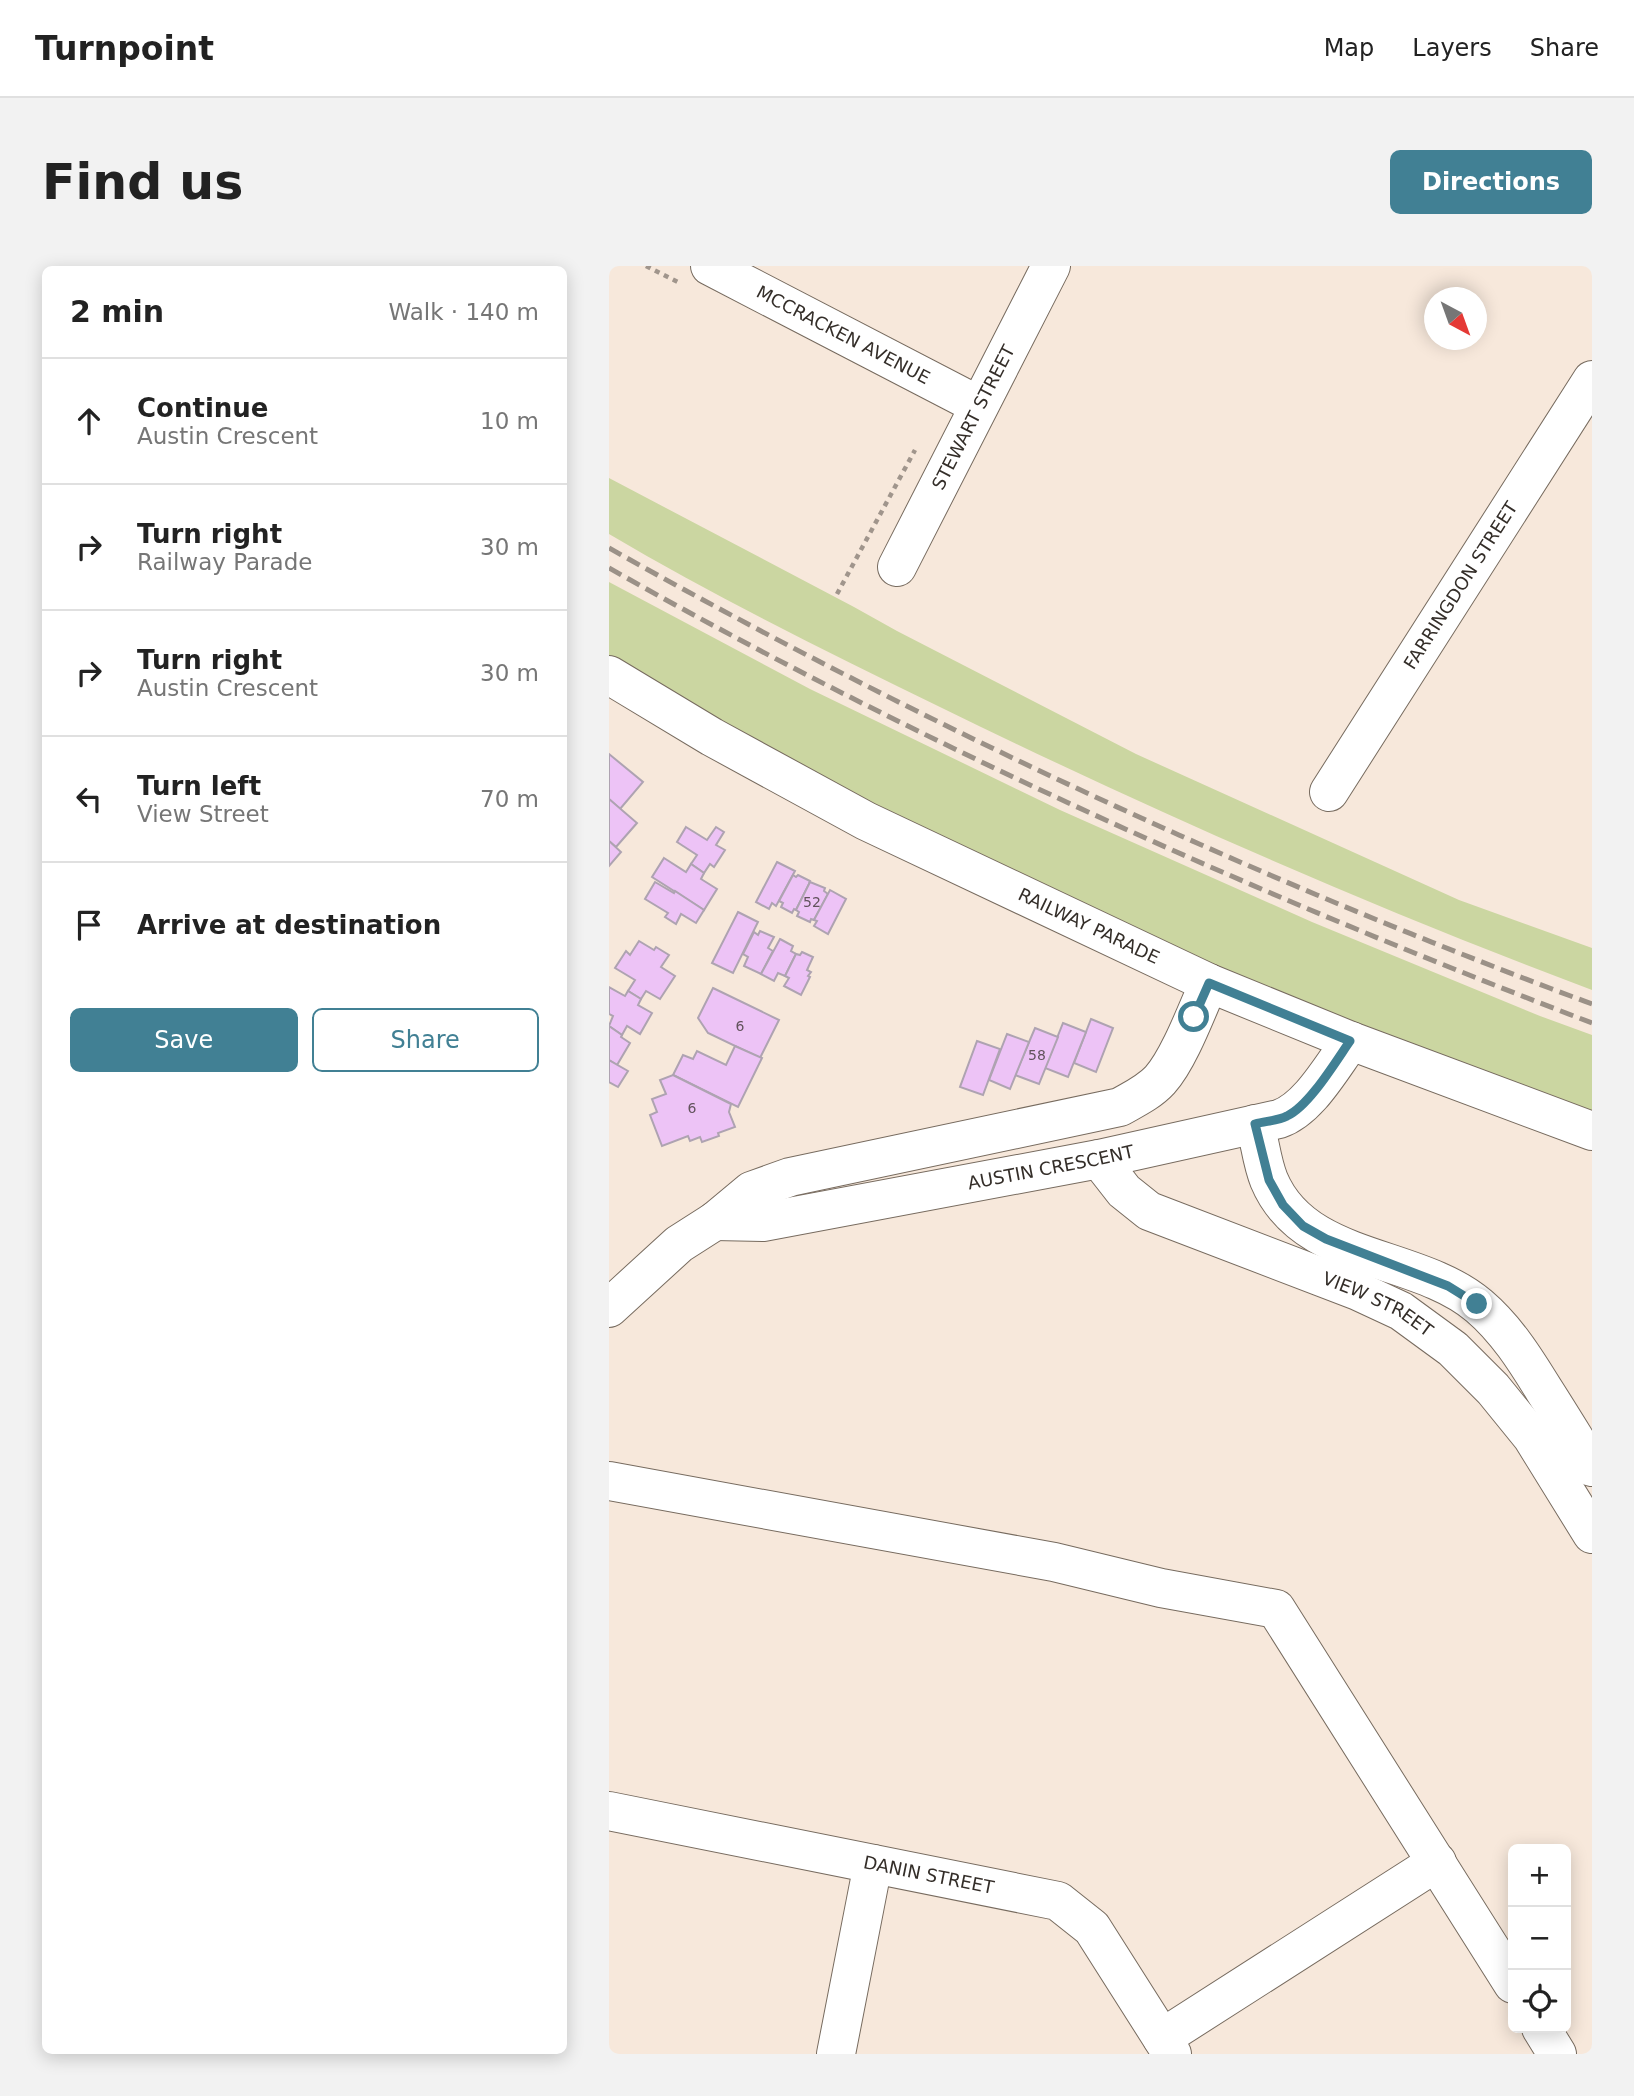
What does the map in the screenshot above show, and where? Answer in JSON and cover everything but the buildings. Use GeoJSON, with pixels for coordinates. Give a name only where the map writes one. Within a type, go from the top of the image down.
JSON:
{"type":"FeatureCollection","features":[{"type":"Feature","properties":{"kind":"street","name":"MCCRACKEN AVENUE"},"geometry":{"type":"LineString","coordinates":[[710,266],[978,405]]}},
{"type":"Feature","properties":{"kind":"street","name":"STEWART STREET"},"geometry":{"type":"LineString","coordinates":[[897,567],[1051,266]]}},
{"type":"Feature","properties":{"kind":"street","name":"FARRINGDON STREET"},"geometry":{"type":"LineString","coordinates":[[1329,792],[1592,380]]}},
{"type":"Feature","properties":{"kind":"street","name":"RAILWAY PARADE"},"geometry":{"type":"LineString","coordinates":[[609,675],[712,737],[866,821],[1209,983],[1350,1041],[1592,1131]]}},
{"type":"Feature","properties":{"kind":"street"},"geometry":{"type":"LineString","coordinates":[[609,1308],[679,1244],[715,1221],[751,1191],[790,1177],[1120,1107],[1145,1093],[1166,1072],[1209,983]]}},
{"type":"Feature","properties":{"kind":"street","name":"AUSTIN CRESCENT"},"geometry":{"type":"LineString","coordinates":[[715,1221],[763,1222],[1099,1159],[1287,1116],[1307,1100],[1350,1041]]}},
{"type":"Feature","properties":{"kind":"street"},"geometry":{"type":"LineString","coordinates":[[1255,1124],[1269,1180],[1283,1205],[1303,1226],[1326,1239],[1448,1286],[1477,1304],[1500,1326],[1518,1349],[1592,1466]]}},
{"type":"Feature","properties":{"kind":"street","name":"VIEW STREET"},"geometry":{"type":"LineString","coordinates":[[1099,1159],[1124,1191],[1149,1212],[1358,1291],[1401,1311],[1453,1349],[1493,1389],[1532,1437],[1592,1534]]}},
{"type":"Feature","properties":{"kind":"street"},"geometry":{"type":"LineString","coordinates":[[609,1481],[1054,1562],[1161,1588],[1276,1609],[1508,1976]]}},
{"type":"Feature","properties":{"kind":"street","name":"DANIN STREET"},"geometry":{"type":"LineString","coordinates":[[609,1811],[1058,1901],[1092,1928],[1167,2046]]}},
{"type":"Feature","properties":{"kind":"street"},"geometry":{"type":"LineString","coordinates":[[1167,2046],[1437,1862]]}},
{"type":"Feature","properties":{"kind":"street"},"geometry":{"type":"LineString","coordinates":[[836,2054],[873,1864]]}},
{"type":"Feature","properties":{"kind":"street"},"geometry":{"type":"LineString","coordinates":[[1544,2033],[1557,2054]]}},
{"type":"Feature","properties":{"kind":"green space"},"geometry":{"type":"Polygon","coordinates":[[[609,478],[1136,754],[1459,900],[1592,948],[1592,990],[1427,926],[1183,821],[942,708],[732,603],[609,534],[609,478]]]}},
{"type":"Feature","properties":{"kind":"green space"},"geometry":{"type":"Polygon","coordinates":[[[609,582],[810,689],[1060,810],[1312,922],[1592,1035],[1592,1116],[1336,1019],[870,813],[609,662],[609,582]]]}},
{"type":"Feature","properties":{"kind":"railway"},"geometry":{"type":"LineString","coordinates":[[609,548],[848,676],[1091,795],[1340,904],[1592,1004]]}},
{"type":"Feature","properties":{"kind":"railway"},"geometry":{"type":"LineString","coordinates":[[609,568],[848,696],[1092,814],[1341,923],[1592,1023]]}},
{"type":"Feature","properties":{"kind":"route"},"geometry":{"type":"LineString","coordinates":[[1194,1017],[1209,983],[1350,1041],[1307,1100],[1297,1109],[1279,1119],[1255,1124],[1269,1180],[1283,1205],[1303,1226],[1326,1239],[1448,1286],[1477,1304]]}}]}
